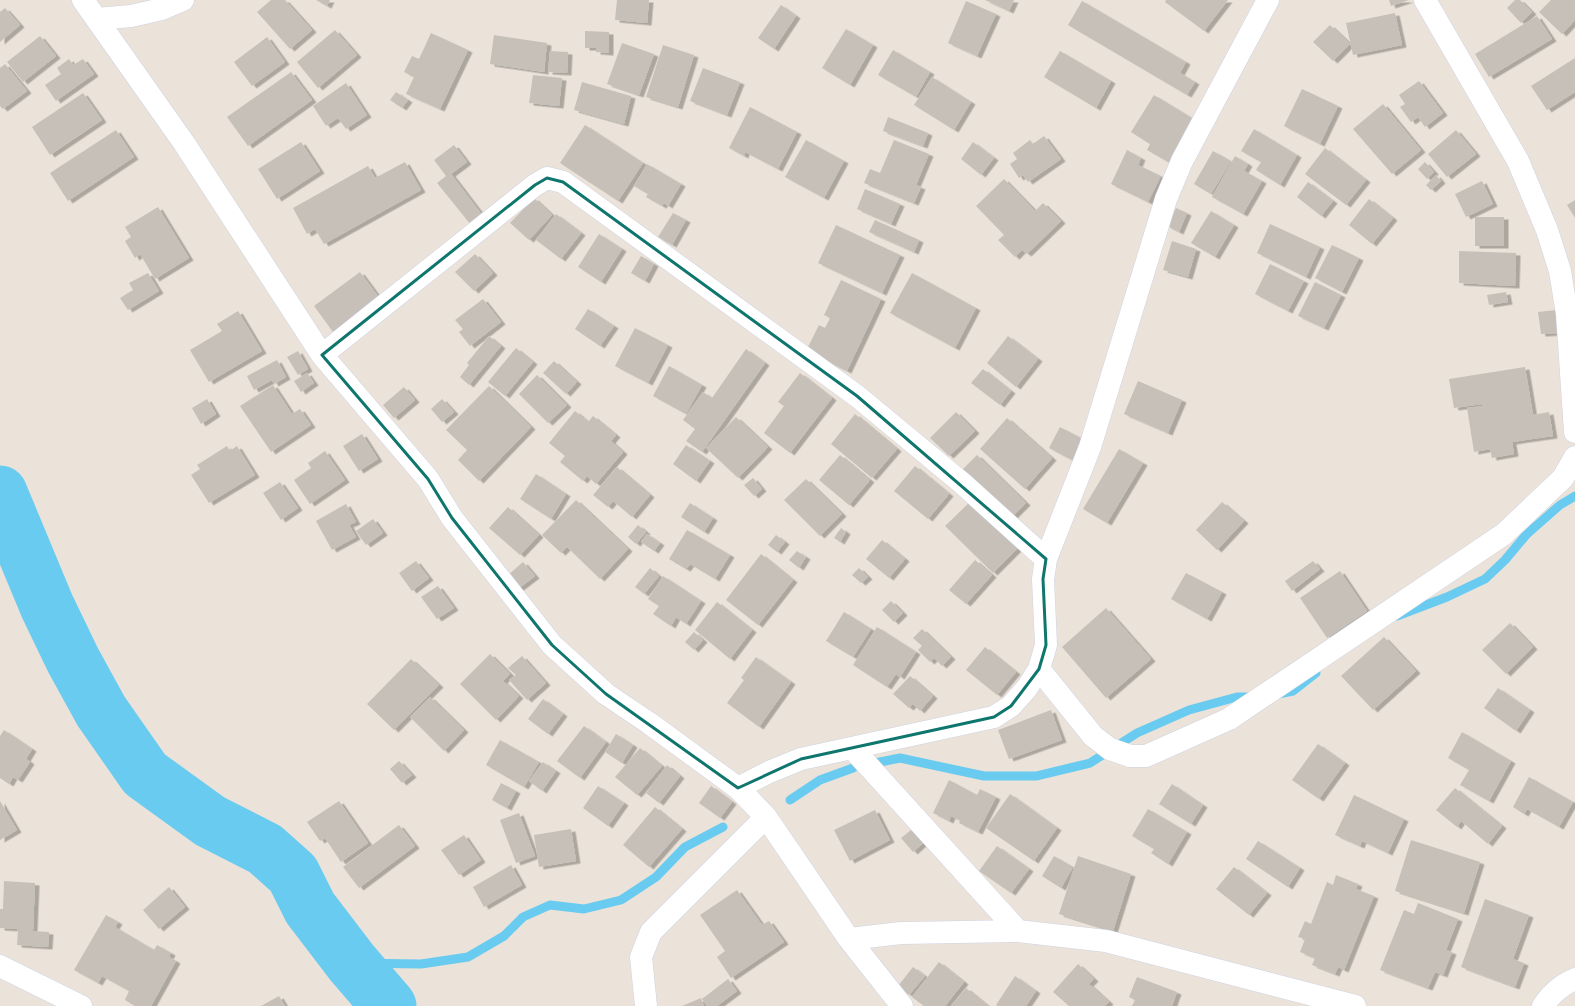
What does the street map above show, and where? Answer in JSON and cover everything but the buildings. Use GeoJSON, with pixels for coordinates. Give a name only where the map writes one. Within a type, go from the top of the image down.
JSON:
{"type":"FeatureCollection","features":[{"type":"Feature","properties":{"kind":"street"},"geometry":{"type":"LineString","coordinates":[[83,0],[184,143],[322,355],[428,479],[452,518],[552,645],[606,694],[649,723],[738,788],[766,817],[849,939],[902,1006]]}},
{"type":"Feature","properties":{"kind":"street"},"geometry":{"type":"LineString","coordinates":[[97,19],[131,16],[162,9],[183,0]]}},
{"type":"Feature","properties":{"kind":"street"},"geometry":{"type":"LineString","coordinates":[[738,788],[769,772],[801,760],[994,717],[1011,706],[1027,688],[1039,669],[1046,645],[1043,579],[1046,559],[1090,447],[1166,199],[1182,161],[1268,0]]}},
{"type":"Feature","properties":{"kind":"street"},"geometry":{"type":"LineString","coordinates":[[1425,0],[1518,161],[1547,230],[1560,271],[1567,314],[1575,432]]}},
{"type":"Feature","properties":{"kind":"street"},"geometry":{"type":"LineString","coordinates":[[322,355],[535,184],[547,178],[563,182],[857,396],[962,483],[1046,559]]}},
{"type":"Feature","properties":{"kind":"street"},"geometry":{"type":"LineString","coordinates":[[1039,669],[1093,736],[1110,749],[1130,756],[1146,756],[1229,719],[1504,534],[1563,478],[1575,457]]}},
{"type":"Feature","properties":{"kind":"street"},"geometry":{"type":"LineString","coordinates":[[853,749],[1018,931]]}},
{"type":"Feature","properties":{"kind":"street"},"geometry":{"type":"LineString","coordinates":[[646,1006],[641,957],[652,932],[766,817]]}},
{"type":"Feature","properties":{"kind":"street"},"geometry":{"type":"LineString","coordinates":[[849,939],[901,933],[1018,931],[1106,941],[1355,1006]]}},
{"type":"Feature","properties":{"kind":"street"},"geometry":{"type":"LineString","coordinates":[[0,966],[81,1006]]}},
{"type":"Feature","properties":{"kind":"street"},"geometry":{"type":"LineString","coordinates":[[1543,1006],[1550,994],[1567,982],[1575,979]]}},
{"type":"Feature","properties":{"kind":"highlighted area"},"geometry":{"type":"Polygon","coordinates":[[[547,178],[563,182],[857,396],[1046,559],[1043,579],[1046,645],[1039,669],[1011,706],[994,717],[801,759],[738,788],[606,694],[552,645],[452,518],[428,479],[322,355],[535,185],[547,178]]]}},
{"type":"Feature","properties":{"kind":"waterway"},"geometry":{"type":"LineString","coordinates":[[0,493],[47,606],[73,660],[101,711],[145,774],[210,821],[265,849],[293,874],[310,908],[352,963],[389,1006]]}},
{"type":"Feature","properties":{"kind":"waterway"},"geometry":{"type":"LineString","coordinates":[[1397,616],[1447,597],[1485,579],[1505,560],[1526,535],[1560,505],[1575,496]]}},
{"type":"Feature","properties":{"kind":"waterway"},"geometry":{"type":"LineString","coordinates":[[1278,694],[1293,691],[1316,673]]}},
{"type":"Feature","properties":{"kind":"waterway"},"geometry":{"type":"LineString","coordinates":[[875,763],[900,758],[984,776],[1036,776],[1090,763],[1137,733],[1189,710],[1237,697],[1253,697]]}},
{"type":"Feature","properties":{"kind":"waterway"},"geometry":{"type":"LineString","coordinates":[[790,800],[820,780],[853,768]]}},
{"type":"Feature","properties":{"kind":"waterway"},"geometry":{"type":"LineString","coordinates":[[352,963],[421,964],[468,957],[504,936],[523,917],[550,905],[584,909],[621,900],[656,877],[685,847],[723,827]]}}]}
